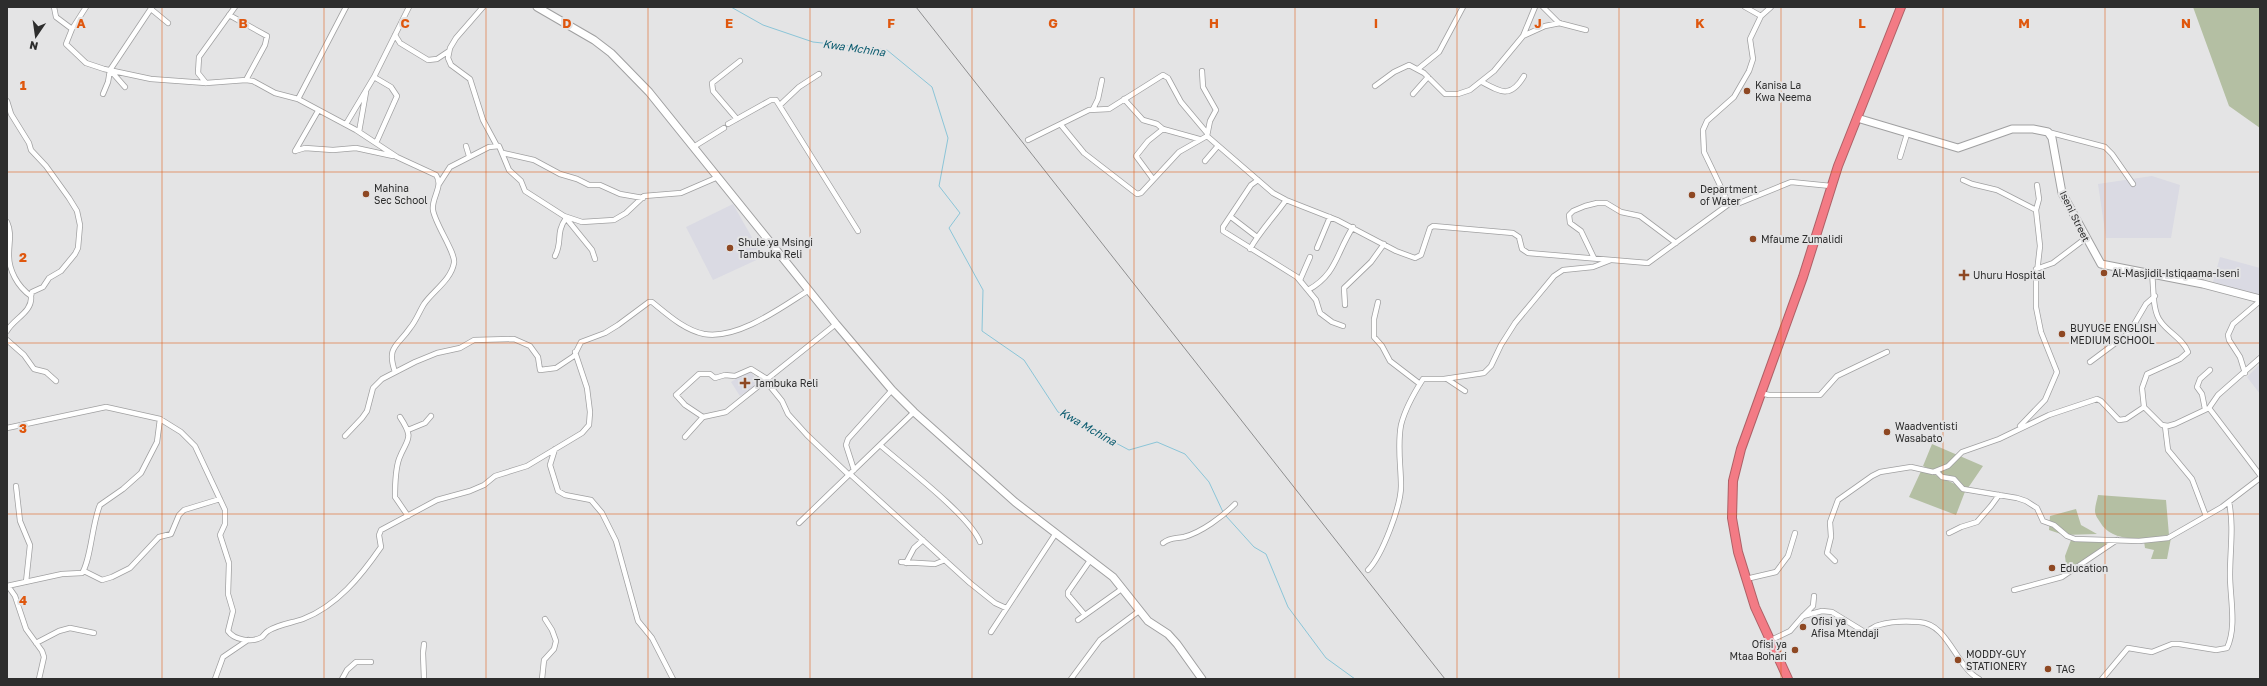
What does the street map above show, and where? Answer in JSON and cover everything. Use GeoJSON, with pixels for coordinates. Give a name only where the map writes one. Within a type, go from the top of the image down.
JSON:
{"type":"FeatureCollection","features":[{"type":"Feature","properties":{"kind":"highway"},"geometry":{"type":"LineString","coordinates":[[1788,679],[1769,641],[1746,579],[1734,535],[1732,518],[1733,487],[1741,450],[1760,393],[1803,277],[1831,186],[1856,118],[1901,7]]}},
{"type":"Feature","properties":{"kind":"street"},"geometry":{"type":"LineString","coordinates":[[54,7],[56,17],[72,29]]}},
{"type":"Feature","properties":{"kind":"street"},"geometry":{"type":"LineString","coordinates":[[86,7],[72,29],[66,44],[86,63],[163,82],[246,80],[275,93],[298,99],[318,111],[346,124],[396,157]]}},
{"type":"Feature","properties":{"kind":"street"},"geometry":{"type":"LineString","coordinates":[[206,82],[198,73],[199,57],[235,7]]}},
{"type":"Feature","properties":{"kind":"street"},"geometry":{"type":"LineString","coordinates":[[298,99],[346,7]]}},
{"type":"Feature","properties":{"kind":"street"},"geometry":{"type":"LineString","coordinates":[[346,124],[374,77],[409,7]]}},
{"type":"Feature","properties":{"kind":"street"},"geometry":{"type":"LineString","coordinates":[[395,35],[400,43],[428,60],[437,59],[449,51],[456,38],[483,7]]}},
{"type":"Feature","properties":{"kind":"street"},"geometry":{"type":"LineString","coordinates":[[537,7],[594,40],[611,53],[649,92],[695,146],[836,324],[892,390],[914,412],[1015,502],[1110,574],[1123,588],[1148,621],[1172,638],[1202,679]]}},
{"type":"Feature","properties":{"kind":"street"},"geometry":{"type":"LineString","coordinates":[[1418,69],[1439,52],[1463,7]]}},
{"type":"Feature","properties":{"kind":"street"},"geometry":{"type":"LineString","coordinates":[[1375,86],[1388,76],[1407,65],[1424,73],[1443,93],[1448,95],[1466,91],[1482,82],[1496,70],[1523,36],[1536,7]]}},
{"type":"Feature","properties":{"kind":"street"},"geometry":{"type":"LineString","coordinates":[[1543,7],[1560,23]]}},
{"type":"Feature","properties":{"kind":"street"},"geometry":{"type":"LineString","coordinates":[[1745,7],[1761,16]]}},
{"type":"Feature","properties":{"kind":"street"},"geometry":{"type":"LineString","coordinates":[[1729,204],[1704,152],[1703,130],[1707,121],[1734,97],[1749,71],[1753,59],[1750,39],[1761,16],[1771,7]]}},
{"type":"Feature","properties":{"kind":"street"},"geometry":{"type":"LineString","coordinates":[[103,94],[110,70],[151,8],[168,23]]}},
{"type":"Feature","properties":{"kind":"street"},"geometry":{"type":"LineString","coordinates":[[229,15],[267,36],[265,45],[246,80]]}},
{"type":"Feature","properties":{"kind":"street"},"geometry":{"type":"LineString","coordinates":[[1523,36],[1545,26],[1560,23],[1586,30]]}},
{"type":"Feature","properties":{"kind":"street"},"geometry":{"type":"LineString","coordinates":[[449,51],[450,64],[470,79],[483,120],[497,146],[500,147],[510,170],[521,181],[524,190],[565,217],[582,222],[614,220],[626,213],[643,198],[649,195],[681,193],[719,176]]}},
{"type":"Feature","properties":{"kind":"street"},"geometry":{"type":"LineString","coordinates":[[737,119],[713,91],[712,83],[740,61]]}},
{"type":"Feature","properties":{"kind":"street"},"geometry":{"type":"LineString","coordinates":[[1423,66],[1424,73]]}},
{"type":"Feature","properties":{"kind":"street"},"geometry":{"type":"LineString","coordinates":[[110,70],[125,87]]}},
{"type":"Feature","properties":{"kind":"street"},"geometry":{"type":"LineString","coordinates":[[1202,71],[1203,86],[1216,110],[1210,121],[1207,135]]}},
{"type":"Feature","properties":{"kind":"street"},"geometry":{"type":"LineString","coordinates":[[780,105],[799,87],[819,74]]}},
{"type":"Feature","properties":{"kind":"street"},"geometry":{"type":"LineString","coordinates":[[1028,140],[1048,129],[1061,125],[1093,109],[1109,108],[1159,76],[1166,76],[1181,102],[1207,135],[1217,146],[1258,180],[1286,200],[1353,227],[1405,255],[1419,257],[1430,228],[1433,226],[1511,233],[1519,236],[1522,250],[1525,252],[1648,263],[1729,204],[1737,204],[1791,182],[1831,186]]}},
{"type":"Feature","properties":{"kind":"street"},"geometry":{"type":"LineString","coordinates":[[1482,82],[1499,90],[1509,91],[1518,86],[1524,76]]}},
{"type":"Feature","properties":{"kind":"street"},"geometry":{"type":"LineString","coordinates":[[374,77],[391,87],[397,96],[376,143]]}},
{"type":"Feature","properties":{"kind":"street"},"geometry":{"type":"LineString","coordinates":[[1413,94],[1428,78]]}},
{"type":"Feature","properties":{"kind":"street"},"geometry":{"type":"LineString","coordinates":[[1093,109],[1098,99],[1102,80]]}},
{"type":"Feature","properties":{"kind":"street"},"geometry":{"type":"LineString","coordinates":[[359,132],[367,90]]}},
{"type":"Feature","properties":{"kind":"street"},"geometry":{"type":"LineString","coordinates":[[1124,99],[1143,120],[1157,124],[1163,129],[1199,139]]}},
{"type":"Feature","properties":{"kind":"street"},"geometry":{"type":"LineString","coordinates":[[695,146],[737,119],[771,100],[776,100],[858,231]]}},
{"type":"Feature","properties":{"kind":"street"},"geometry":{"type":"LineString","coordinates":[[7,101],[11,114],[29,143],[31,150],[46,166],[69,198],[77,212],[80,225],[78,248],[75,254],[61,272],[49,278],[43,287],[32,292],[28,308],[7,331]]}},
{"type":"Feature","properties":{"kind":"street"},"geometry":{"type":"LineString","coordinates":[[318,111],[294,151],[306,148],[333,150],[356,148],[396,157],[430,171],[437,177],[439,184]]}},
{"type":"Feature","properties":{"kind":"street"},"geometry":{"type":"LineString","coordinates":[[1856,118],[1958,148],[2012,129],[2033,129],[2048,132],[2106,147],[2133,184]]}},
{"type":"Feature","properties":{"kind":"street"},"geometry":{"type":"LineString","coordinates":[[1061,125],[1084,153],[1135,194],[1141,193],[1175,155],[1207,135]]}},
{"type":"Feature","properties":{"kind":"street"},"geometry":{"type":"LineString","coordinates":[[1153,179],[1136,156],[1148,141],[1163,129]]}},
{"type":"Feature","properties":{"kind":"street","name":"Iseni Street"},"geometry":{"type":"LineString","coordinates":[[2048,132],[2052,138],[2062,193],[2101,264],[2203,284],[2260,300]]}},
{"type":"Feature","properties":{"kind":"street"},"geometry":{"type":"LineString","coordinates":[[1900,157],[1907,134]]}},
{"type":"Feature","properties":{"kind":"street"},"geometry":{"type":"LineString","coordinates":[[466,146],[469,156]]}},
{"type":"Feature","properties":{"kind":"street"},"geometry":{"type":"LineString","coordinates":[[395,372],[392,355],[393,348],[411,328],[424,303],[440,287],[454,264],[454,258],[441,233],[433,211],[439,184],[448,169],[469,156],[497,146]]}},
{"type":"Feature","properties":{"kind":"street"},"geometry":{"type":"LineString","coordinates":[[1205,161],[1217,146]]}},
{"type":"Feature","properties":{"kind":"street"},"geometry":{"type":"LineString","coordinates":[[503,153],[531,159],[560,174],[577,179],[589,185],[600,185],[620,194],[643,198]]}},
{"type":"Feature","properties":{"kind":"street"},"geometry":{"type":"LineString","coordinates":[[1258,180],[1251,185],[1223,227],[1223,231],[1300,280],[1316,300],[1320,313],[1332,322],[1343,326]]}},
{"type":"Feature","properties":{"kind":"street"},"geometry":{"type":"LineString","coordinates":[[1963,180],[1972,184],[1996,190],[2036,210]]}},
{"type":"Feature","properties":{"kind":"street"},"geometry":{"type":"LineString","coordinates":[[2018,428],[2045,400],[2057,372],[2041,332],[2035,295],[2036,269],[2040,246],[2036,210],[2039,199],[2037,185]]}},
{"type":"Feature","properties":{"kind":"street"},"geometry":{"type":"LineString","coordinates":[[1250,249],[1257,237],[1286,200]]}},
{"type":"Feature","properties":{"kind":"street"},"geometry":{"type":"LineString","coordinates":[[1594,258],[1581,232],[1570,223],[1569,215],[1578,208],[1597,203],[1606,204],[1621,212],[1640,216],[1676,243]]}},
{"type":"Feature","properties":{"kind":"street"},"geometry":{"type":"LineString","coordinates":[[555,256],[560,245],[558,232],[565,217]]}},
{"type":"Feature","properties":{"kind":"street"},"geometry":{"type":"LineString","coordinates":[[565,217],[592,250],[595,259]]}},
{"type":"Feature","properties":{"kind":"street"},"geometry":{"type":"LineString","coordinates":[[1231,217],[1257,237]]}},
{"type":"Feature","properties":{"kind":"street"},"geometry":{"type":"LineString","coordinates":[[1317,248],[1330,217]]}},
{"type":"Feature","properties":{"kind":"street"},"geometry":{"type":"LineString","coordinates":[[7,222],[10,236],[8,254],[11,270],[19,285],[31,296]]}},
{"type":"Feature","properties":{"kind":"street"},"geometry":{"type":"LineString","coordinates":[[1308,290],[1319,284],[1331,272],[1353,227]]}},
{"type":"Feature","properties":{"kind":"street"},"geometry":{"type":"LineString","coordinates":[[2036,269],[2053,263],[2086,238]]}},
{"type":"Feature","properties":{"kind":"street"},"geometry":{"type":"LineString","coordinates":[[1345,306],[1344,288],[1371,262],[1384,244]]}},
{"type":"Feature","properties":{"kind":"street"},"geometry":{"type":"LineString","coordinates":[[1300,280],[1310,257]]}},
{"type":"Feature","properties":{"kind":"street"},"geometry":{"type":"LineString","coordinates":[[1368,570],[1375,562],[1398,508],[1401,486],[1399,446],[1401,425],[1407,408],[1424,378],[1447,379],[1480,374],[1489,369],[1515,324],[1558,272],[1570,268],[1593,267],[1611,260]]}},
{"type":"Feature","properties":{"kind":"street"},"geometry":{"type":"LineString","coordinates":[[2152,274],[2158,317],[2162,323],[2176,336],[2188,352],[2176,361],[2147,374],[2142,388],[2144,407],[2165,426],[2168,450],[2192,479],[2206,516]]}},
{"type":"Feature","properties":{"kind":"street"},"geometry":{"type":"LineString","coordinates":[[346,436],[365,415],[377,383],[395,372],[437,353],[460,348],[474,340],[514,339],[530,346],[538,357],[540,370],[556,368],[574,356],[581,342],[618,325],[649,302],[652,302],[676,320],[703,334],[724,334],[762,319],[809,290]]}},
{"type":"Feature","properties":{"kind":"street"},"geometry":{"type":"LineString","coordinates":[[2090,362],[2129,333],[2145,306],[2154,296]]}},
{"type":"Feature","properties":{"kind":"street"},"geometry":{"type":"LineString","coordinates":[[2245,374],[2240,357],[2229,340],[2228,335],[2232,324],[2260,300]]}},
{"type":"Feature","properties":{"kind":"street"},"geometry":{"type":"LineString","coordinates":[[1378,302],[1373,322],[1374,337],[1382,346],[1390,360],[1420,384]]}},
{"type":"Feature","properties":{"kind":"street"},"geometry":{"type":"LineString","coordinates":[[685,437],[703,417],[726,412],[836,324]]}},
{"type":"Feature","properties":{"kind":"street"},"geometry":{"type":"LineString","coordinates":[[7,340],[24,356],[34,369],[46,372],[56,381]]}},
{"type":"Feature","properties":{"kind":"street"},"geometry":{"type":"LineString","coordinates":[[7,428],[106,407],[160,419],[181,432],[195,446],[226,516],[220,535],[229,563],[228,594],[233,611],[228,631],[238,639],[257,639],[268,631],[286,623],[303,619],[324,608],[342,595],[358,578],[381,547],[379,535],[381,530],[437,500],[484,486],[495,476],[518,470],[582,433],[591,420],[589,395],[575,352]]}},
{"type":"Feature","properties":{"kind":"street"},"geometry":{"type":"LineString","coordinates":[[1760,393],[1768,395],[1820,395],[1837,376],[1887,352]]}},
{"type":"Feature","properties":{"kind":"street"},"geometry":{"type":"LineString","coordinates":[[2165,426],[2175,424],[2207,408],[2218,395],[2245,374],[2260,358]]}},
{"type":"Feature","properties":{"kind":"street"},"geometry":{"type":"LineString","coordinates":[[703,417],[685,405],[676,395],[699,374],[710,374],[715,378],[725,375],[735,376],[751,369],[766,379],[782,400],[788,414],[807,435],[983,594],[1006,608]]}},
{"type":"Feature","properties":{"kind":"street"},"geometry":{"type":"LineString","coordinates":[[1936,471],[1942,477],[1954,479],[1963,490],[2017,498],[2034,505],[2039,511],[2043,521],[2054,526],[2072,538],[2117,540],[2168,538],[2229,502],[2260,476],[2207,408],[2202,394],[2197,387],[2200,380],[2210,370]]}},
{"type":"Feature","properties":{"kind":"street"},"geometry":{"type":"LineString","coordinates":[[1447,379],[1465,391]]}},
{"type":"Feature","properties":{"kind":"street"},"geometry":{"type":"LineString","coordinates":[[854,470],[846,446],[848,439],[892,390]]}},
{"type":"Feature","properties":{"kind":"street"},"geometry":{"type":"LineString","coordinates":[[1835,561],[1827,553],[1831,538],[1830,522],[1841,497],[1867,478],[1880,472],[1911,467],[1929,472],[1936,471],[1951,464],[1962,452],[1999,439],[2018,428],[2049,415],[2098,400],[2101,401],[2119,420],[2126,419],[2144,407]]}},
{"type":"Feature","properties":{"kind":"street"},"geometry":{"type":"LineString","coordinates":[[799,523],[914,412]]}},
{"type":"Feature","properties":{"kind":"street"},"geometry":{"type":"LineString","coordinates":[[408,430],[425,423],[431,416]]}},
{"type":"Feature","properties":{"kind":"street"},"geometry":{"type":"LineString","coordinates":[[400,417],[408,430],[407,447],[399,460],[395,497],[408,516]]}},
{"type":"Feature","properties":{"kind":"street"},"geometry":{"type":"LineString","coordinates":[[84,571],[100,505],[123,489],[141,473],[157,442],[160,419]]}},
{"type":"Feature","properties":{"kind":"street"},"geometry":{"type":"LineString","coordinates":[[880,445],[918,476],[973,530],[980,542]]}},
{"type":"Feature","properties":{"kind":"street"},"geometry":{"type":"LineString","coordinates":[[554,449],[550,465],[558,491],[565,496],[591,500],[602,513],[616,541],[638,621],[652,638],[673,679]]}},
{"type":"Feature","properties":{"kind":"street"},"geometry":{"type":"LineString","coordinates":[[16,486],[20,521],[30,545],[26,582]]}},
{"type":"Feature","properties":{"kind":"street"},"geometry":{"type":"LineString","coordinates":[[1949,533],[1977,522],[1999,495]]}},
{"type":"Feature","properties":{"kind":"street"},"geometry":{"type":"LineString","coordinates":[[39,679],[44,657],[26,629],[15,596],[7,586],[62,574],[77,574],[84,571],[102,580],[112,577],[130,568],[159,537],[171,534],[179,515],[184,510],[220,500]]}},
{"type":"Feature","properties":{"kind":"street"},"geometry":{"type":"LineString","coordinates":[[2102,679],[2128,648],[2152,652],[2172,644],[2179,644],[2216,650],[2227,648],[2230,635],[2232,605],[2230,585],[2232,533],[2229,502]]}},
{"type":"Feature","properties":{"kind":"street"},"geometry":{"type":"LineString","coordinates":[[1163,543],[1172,537],[1183,537],[1199,530],[1225,514],[1235,504]]}},
{"type":"Feature","properties":{"kind":"street"},"geometry":{"type":"LineString","coordinates":[[1746,579],[1776,572],[1788,556],[1795,532]]}},
{"type":"Feature","properties":{"kind":"street"},"geometry":{"type":"LineString","coordinates":[[991,632],[1056,533]]}},
{"type":"Feature","properties":{"kind":"street"},"geometry":{"type":"LineString","coordinates":[[923,540],[914,548],[904,563],[935,564],[945,560]]}},
{"type":"Feature","properties":{"kind":"street"},"geometry":{"type":"LineString","coordinates":[[2014,590],[2062,577],[2117,540]]}},
{"type":"Feature","properties":{"kind":"street"},"geometry":{"type":"LineString","coordinates":[[1085,615],[1073,603],[1068,592],[1091,559]]}},
{"type":"Feature","properties":{"kind":"street"},"geometry":{"type":"LineString","coordinates":[[1078,620],[1123,588]]}},
{"type":"Feature","properties":{"kind":"street"},"geometry":{"type":"LineString","coordinates":[[1769,641],[1790,631],[1813,606],[1814,596]]}},
{"type":"Feature","properties":{"kind":"street"},"geometry":{"type":"LineString","coordinates":[[1071,679],[1100,640],[1139,611]]}},
{"type":"Feature","properties":{"kind":"street"},"geometry":{"type":"LineString","coordinates":[[1803,616],[1829,612],[1863,632],[1868,631],[1879,624],[1903,621],[1930,624],[1939,630],[1954,654],[1973,678],[1979,679]]}},
{"type":"Feature","properties":{"kind":"street"},"geometry":{"type":"LineString","coordinates":[[542,679],[544,660],[554,649],[556,641],[552,630],[545,619]]}},
{"type":"Feature","properties":{"kind":"street"},"geometry":{"type":"LineString","coordinates":[[36,643],[59,631],[70,628],[94,633]]}},
{"type":"Feature","properties":{"kind":"street"},"geometry":{"type":"LineString","coordinates":[[215,679],[223,657],[248,640]]}},
{"type":"Feature","properties":{"kind":"street"},"geometry":{"type":"LineString","coordinates":[[424,644],[424,679]]}},
{"type":"Feature","properties":{"kind":"street"},"geometry":{"type":"LineString","coordinates":[[342,679],[347,670],[356,662],[371,662]]}},
{"type":"Feature","properties":{"kind":"shaded area"},"geometry":{"type":"Polygon","coordinates":[[[2152,176],[2180,185],[2171,238],[2106,238],[2098,184],[2152,176]]]}},
{"type":"Feature","properties":{"kind":"shaded area"},"geometry":{"type":"Polygon","coordinates":[[[733,204],[763,257],[713,280],[686,227],[733,204]]]}},
{"type":"Feature","properties":{"kind":"shaded area"},"geometry":{"type":"Polygon","coordinates":[[[2220,257],[2260,268],[2260,295],[2213,282],[2220,257]]]}},
{"type":"Feature","properties":{"kind":"shaded area"},"geometry":{"type":"Polygon","coordinates":[[[2260,364],[2260,394],[2247,377],[2260,364]]]}},
{"type":"Feature","properties":{"kind":"shaded area","name":"Tambuka Reli"},"geometry":{"type":"Polygon","coordinates":[[[750,370],[759,384],[740,396],[731,382],[750,370]]]}},
{"type":"Feature","properties":{"kind":"green space"},"geometry":{"type":"Polygon","coordinates":[[[2193,7],[2260,7],[2260,128],[2229,106],[2193,7]]]}},
{"type":"Feature","properties":{"kind":"green space"},"geometry":{"type":"Polygon","coordinates":[[[1932,444],[1983,466],[1968,488],[1923,466],[1932,444]]]}},
{"type":"Feature","properties":{"kind":"green space"},"geometry":{"type":"Polygon","coordinates":[[[1922,469],[1966,489],[1956,515],[1909,497],[1922,469]]]}},
{"type":"Feature","properties":{"kind":"green space"},"geometry":{"type":"Polygon","coordinates":[[[2098,495],[2166,500],[2169,535],[2132,538],[2113,534],[2106,529],[2096,515],[2095,509],[2098,495]]]}},
{"type":"Feature","properties":{"kind":"green space"},"geometry":{"type":"Polygon","coordinates":[[[2076,509],[2081,525],[2097,534],[2064,535],[2049,530],[2050,516],[2076,509]]]}},
{"type":"Feature","properties":{"kind":"green space"},"geometry":{"type":"Polygon","coordinates":[[[2171,538],[2167,559],[2151,559],[2154,550],[2145,548],[2144,541],[2171,538]]]}},
{"type":"Feature","properties":{"kind":"green space"},"geometry":{"type":"Polygon","coordinates":[[[2071,540],[2110,541],[2067,572],[2065,556],[2071,540]]]}},
{"type":"Feature","properties":{"kind":"waterway","name":"Kwa Mchina"},"geometry":{"type":"LineString","coordinates":[[731,7],[763,25],[813,42],[887,50],[932,87],[948,138],[939,186],[960,213],[949,228],[983,290],[982,331],[1024,360],[1058,412],[1129,450],[1157,442],[1185,454],[1209,482],[1223,512]]}},
{"type":"Feature","properties":{"kind":"waterway","name":"Kwa Mchina"},"geometry":{"type":"LineString","coordinates":[[1226,516],[1254,547],[1266,554],[1288,607],[1326,658],[1355,679]]}},
{"type":"Feature","properties":{"kind":"railway"},"geometry":{"type":"LineString","coordinates":[[916,7],[1445,679]]}},
{"type":"Feature","properties":{"kind":"place","name":"Kanisa La Kwa Neema"},"geometry":{"type":"Point","coordinates":[1747,91]}},
{"type":"Feature","properties":{"kind":"place","name":"Mahina Sec School"},"geometry":{"type":"Point","coordinates":[366,194]}},
{"type":"Feature","properties":{"kind":"place","name":"Department of Water"},"geometry":{"type":"Point","coordinates":[1692,195]}},
{"type":"Feature","properties":{"kind":"place","name":"Mfaume Zumalidi"},"geometry":{"type":"Point","coordinates":[1753,239]}},
{"type":"Feature","properties":{"kind":"place","name":"Shule ya Msingi Tambuka Reli"},"geometry":{"type":"Point","coordinates":[730,248]}},
{"type":"Feature","properties":{"kind":"place","name":"Al-Masjidil-Istiqaama-Iseni"},"geometry":{"type":"Point","coordinates":[2104,273]}},
{"type":"Feature","properties":{"kind":"place","name":"Uhuru Hospital"},"geometry":{"type":"Point","coordinates":[1964,275]}},
{"type":"Feature","properties":{"kind":"place","name":"BUYUGE ENGLISH MEDIUM SCHOOL"},"geometry":{"type":"Point","coordinates":[2062,334]}},
{"type":"Feature","properties":{"kind":"place","name":"Tambuka Reli"},"geometry":{"type":"Point","coordinates":[745,383]}},
{"type":"Feature","properties":{"kind":"place","name":"Waadventisti Wasabato"},"geometry":{"type":"Point","coordinates":[1887,432]}},
{"type":"Feature","properties":{"kind":"place","name":"Education"},"geometry":{"type":"Point","coordinates":[2052,568]}},
{"type":"Feature","properties":{"kind":"place","name":"Ofisi ya Afisa Mtendaji"},"geometry":{"type":"Point","coordinates":[1803,627]}},
{"type":"Feature","properties":{"kind":"place","name":"Ofisi ya Mtaa Bohari"},"geometry":{"type":"Point","coordinates":[1795,650]}},
{"type":"Feature","properties":{"kind":"place","name":"MODDY-GUY STATIONERY"},"geometry":{"type":"Point","coordinates":[1958,660]}},
{"type":"Feature","properties":{"kind":"place","name":"TAG"},"geometry":{"type":"Point","coordinates":[2048,669]}}]}
